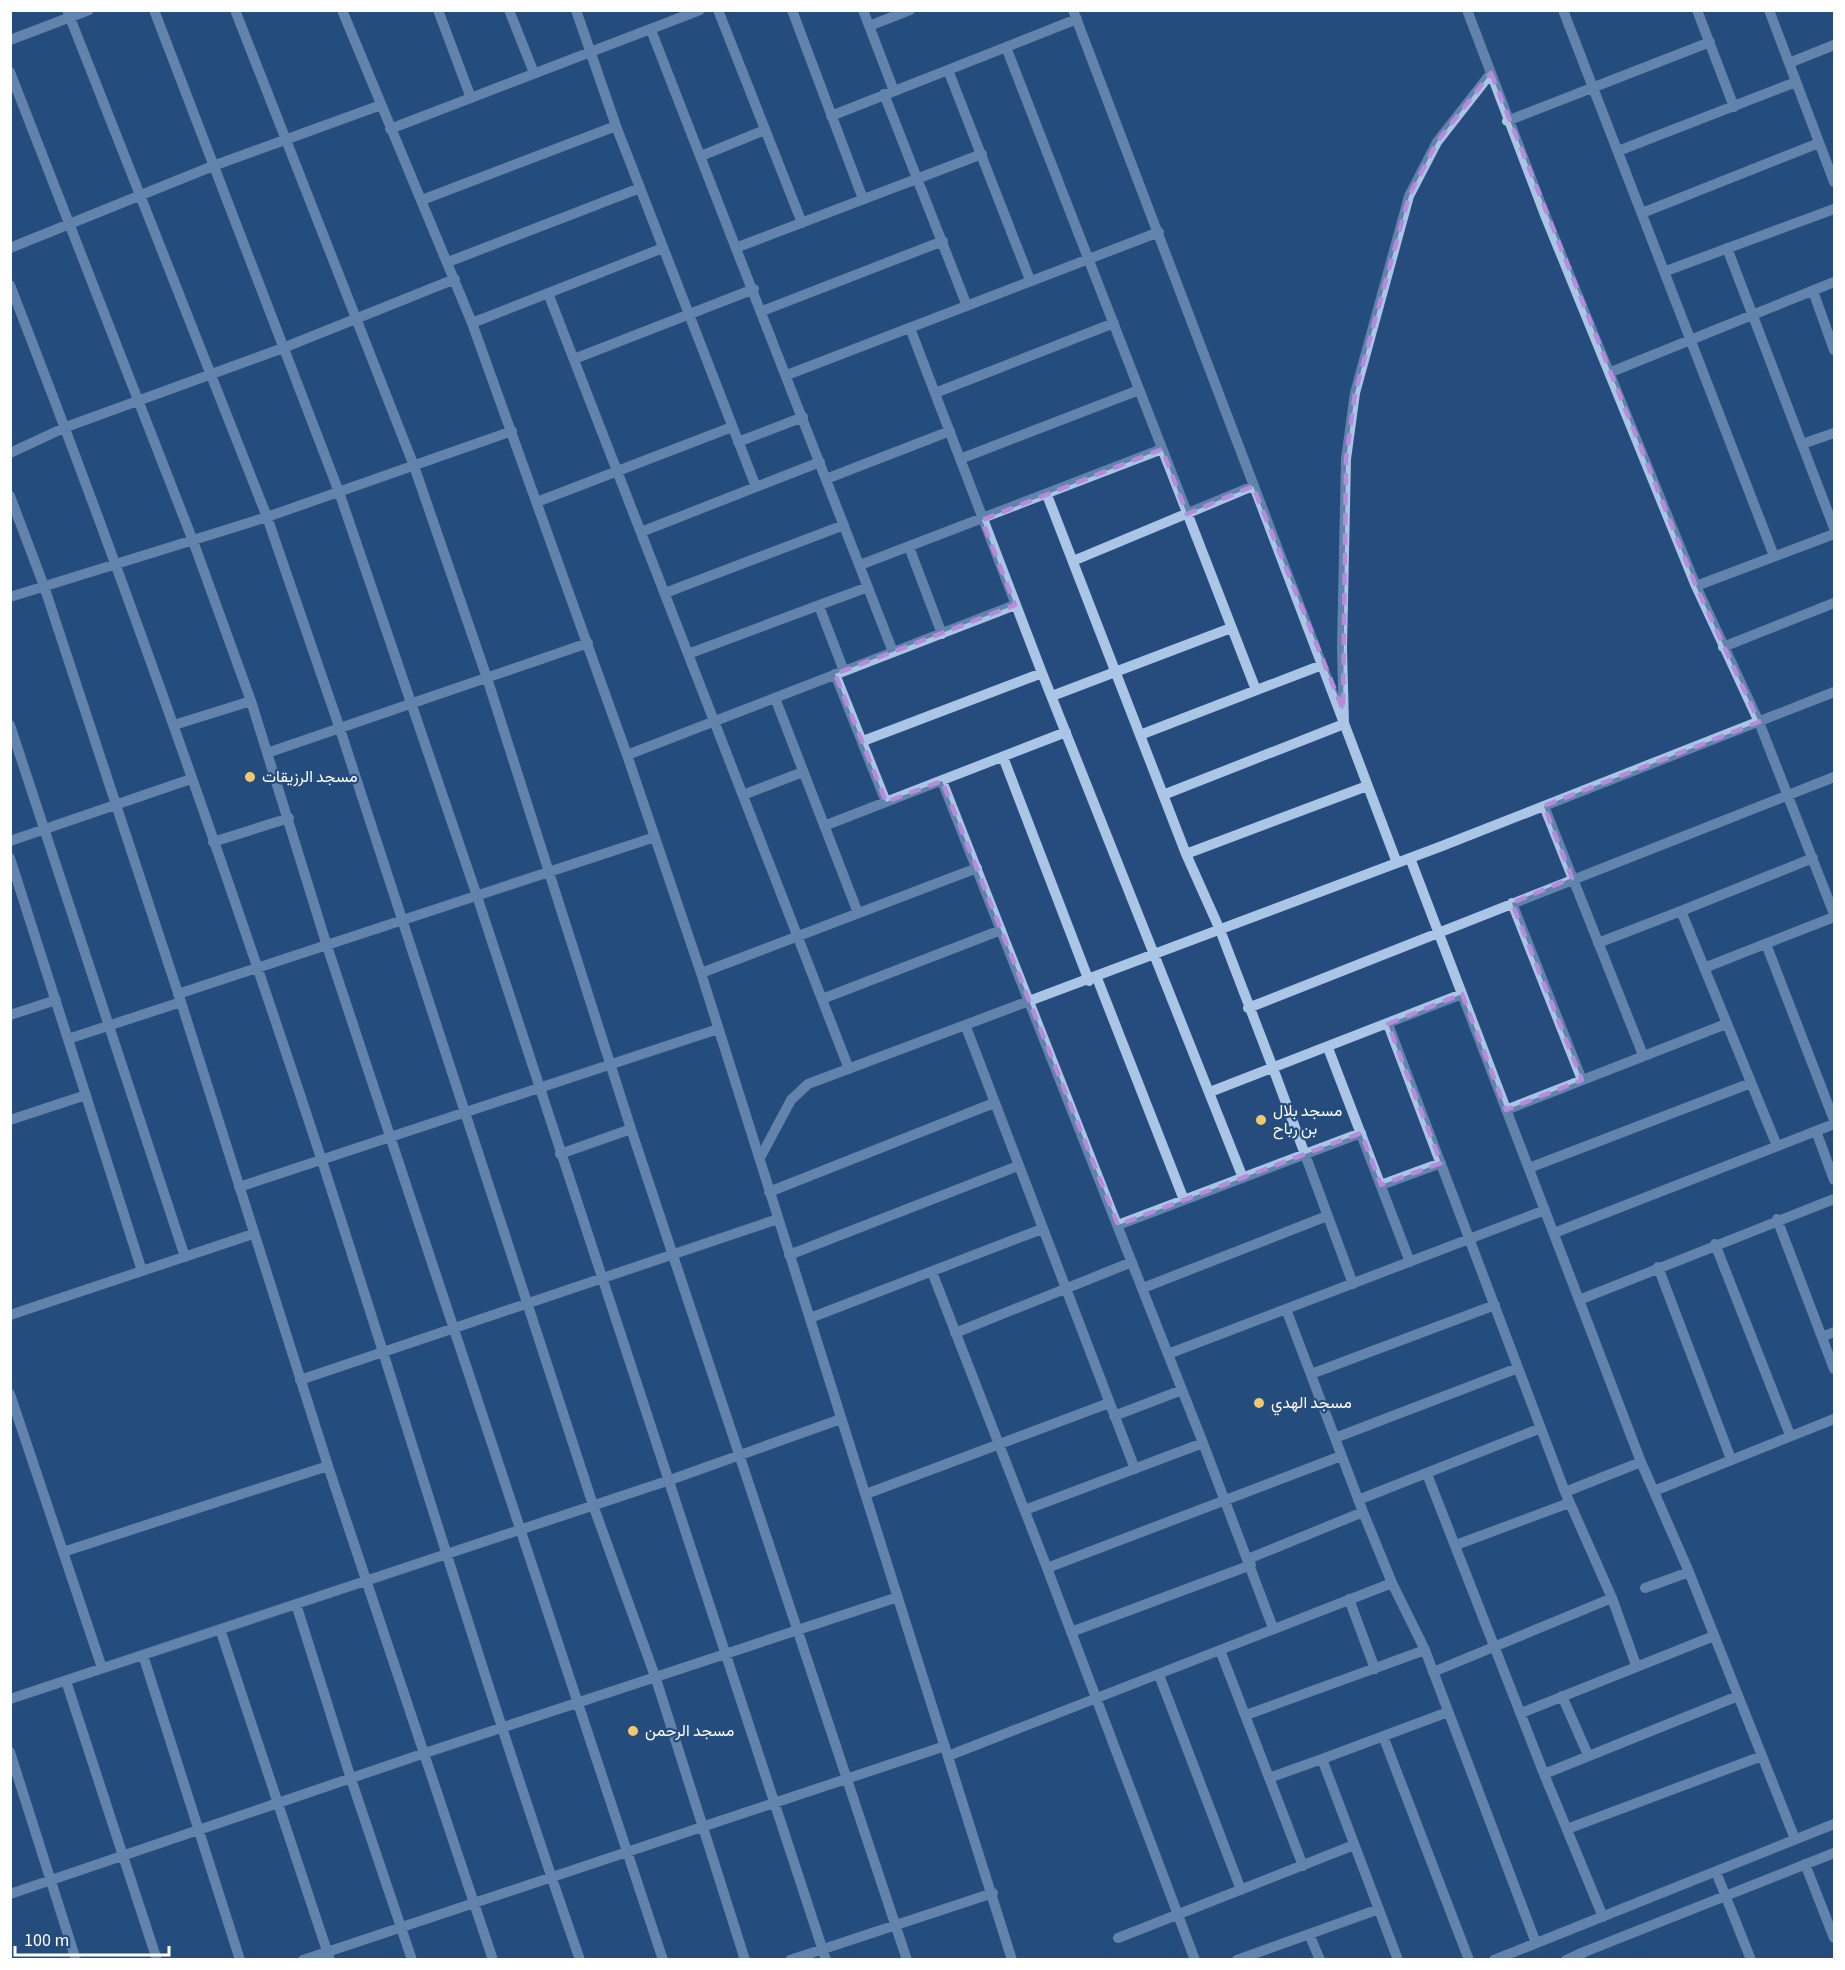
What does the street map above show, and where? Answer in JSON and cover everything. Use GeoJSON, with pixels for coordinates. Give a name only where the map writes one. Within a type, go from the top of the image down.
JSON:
{"type":"FeatureCollection","features":[{"type":"Feature","properties":{"kind":"street"},"geometry":{"type":"LineString","coordinates":[[10,40],[69,14],[89,10]]}},
{"type":"Feature","properties":{"kind":"street"},"geometry":{"type":"LineString","coordinates":[[154,10],[339,492],[477,896],[824,1954]]}},
{"type":"Feature","properties":{"kind":"street"},"geometry":{"type":"LineString","coordinates":[[235,10],[414,465],[487,678],[632,1130],[907,1959]]}},
{"type":"Feature","properties":{"kind":"street"},"geometry":{"type":"LineString","coordinates":[[342,10],[472,323],[627,755],[701,972],[1012,1959]]}},
{"type":"Feature","properties":{"kind":"street"},"geometry":{"type":"LineString","coordinates":[[438,10],[471,98]]}},
{"type":"Feature","properties":{"kind":"street"},"geometry":{"type":"LineString","coordinates":[[509,10],[534,73]]}},
{"type":"Feature","properties":{"kind":"street"},"geometry":{"type":"LineString","coordinates":[[576,10],[616,126],[756,487]]}},
{"type":"Feature","properties":{"kind":"street"},"geometry":{"type":"LineString","coordinates":[[390,129],[700,10]]}},
{"type":"Feature","properties":{"kind":"street"},"geometry":{"type":"LineString","coordinates":[[718,10],[802,223]]}},
{"type":"Feature","properties":{"kind":"street"},"geometry":{"type":"LineString","coordinates":[[792,10],[862,199]]}},
{"type":"Feature","properties":{"kind":"street"},"geometry":{"type":"LineString","coordinates":[[863,10],[918,179],[967,306]]}},
{"type":"Feature","properties":{"kind":"street"},"geometry":{"type":"LineString","coordinates":[[869,26],[910,10]]}},
{"type":"Feature","properties":{"kind":"street"},"geometry":{"type":"LineString","coordinates":[[1467,10],[1507,121],[1611,372],[1696,586],[1759,722],[1834,916],[1704,968]]}},
{"type":"Feature","properties":{"kind":"street"},"geometry":{"type":"LineString","coordinates":[[1563,10],[1666,271],[1774,556]]}},
{"type":"Feature","properties":{"kind":"street"},"geometry":{"type":"LineString","coordinates":[[1697,10],[1734,107]]}},
{"type":"Feature","properties":{"kind":"street"},"geometry":{"type":"LineString","coordinates":[[1769,10],[1819,143],[1832,170],[1834,182]]}},
{"type":"Feature","properties":{"kind":"street"},"geometry":{"type":"LineString","coordinates":[[69,14],[267,517],[340,729],[593,1505],[656,1679],[745,1959]]}},
{"type":"Feature","properties":{"kind":"street"},"geometry":{"type":"LineString","coordinates":[[831,116],[1006,47],[1075,15],[1397,863]]}},
{"type":"Feature","properties":{"kind":"street"},"geometry":{"type":"LineString","coordinates":[[651,30],[738,247],[893,652]]}},
{"type":"Feature","properties":{"kind":"street"},"geometry":{"type":"LineString","coordinates":[[1507,121],[1710,42]]}},
{"type":"Feature","properties":{"kind":"street"},"geometry":{"type":"LineString","coordinates":[[1789,63],[1834,45]]}},
{"type":"Feature","properties":{"kind":"street"},"geometry":{"type":"LineString","coordinates":[[1006,47],[1256,690]]}},
{"type":"Feature","properties":{"kind":"street"},"geometry":{"type":"LineString","coordinates":[[948,70],[1030,280]]}},
{"type":"Feature","properties":{"kind":"street"},"geometry":{"type":"LineString","coordinates":[[10,72],[193,541],[251,701],[327,946],[576,1703],[663,1959]]}},
{"type":"Feature","properties":{"kind":"street"},"geometry":{"type":"LineString","coordinates":[[1344,724],[1342,648],[1346,459],[1355,393],[1409,196],[1437,142],[1491,73]]}},
{"type":"Feature","properties":{"kind":"street"},"geometry":{"type":"LineString","coordinates":[[1618,151],[1796,82]]}},
{"type":"Feature","properties":{"kind":"street"},"geometry":{"type":"LineString","coordinates":[[10,248],[70,226],[213,166],[381,105]]}},
{"type":"Feature","properties":{"kind":"street"},"geometry":{"type":"LineString","coordinates":[[422,200],[616,126]]}},
{"type":"Feature","properties":{"kind":"street"},"geometry":{"type":"LineString","coordinates":[[701,156],[765,130]]}},
{"type":"Feature","properties":{"kind":"street"},"geometry":{"type":"LineString","coordinates":[[1642,213],[1819,143]]}},
{"type":"Feature","properties":{"kind":"street"},"geometry":{"type":"LineString","coordinates":[[738,247],[982,154]]}},
{"type":"Feature","properties":{"kind":"street"},"geometry":{"type":"LineString","coordinates":[[448,262],[640,188]]}},
{"type":"Feature","properties":{"kind":"street"},"geometry":{"type":"LineString","coordinates":[[1666,271],[1834,209]]}},
{"type":"Feature","properties":{"kind":"street"},"geometry":{"type":"LineString","coordinates":[[787,375],[1159,232]]}},
{"type":"Feature","properties":{"kind":"street"},"geometry":{"type":"LineString","coordinates":[[762,310],[943,242]]}},
{"type":"Feature","properties":{"kind":"street"},"geometry":{"type":"LineString","coordinates":[[472,323],[663,248]]}},
{"type":"Feature","properties":{"kind":"street"},"geometry":{"type":"LineString","coordinates":[[1726,248],[1834,528]]}},
{"type":"Feature","properties":{"kind":"street"},"geometry":{"type":"LineString","coordinates":[[10,453],[66,427],[283,348],[455,279]]}},
{"type":"Feature","properties":{"kind":"street"},"geometry":{"type":"LineString","coordinates":[[1611,372],[1753,317],[1834,282]]}},
{"type":"Feature","properties":{"kind":"street"},"geometry":{"type":"LineString","coordinates":[[10,285],[118,563],[174,725],[321,1161],[551,1877],[580,1959]]}},
{"type":"Feature","properties":{"kind":"street"},"geometry":{"type":"LineString","coordinates":[[573,359],[754,289]]}},
{"type":"Feature","properties":{"kind":"street"},"geometry":{"type":"LineString","coordinates":[[1813,291],[1834,350]]}},
{"type":"Feature","properties":{"kind":"street"},"geometry":{"type":"LineString","coordinates":[[548,293],[849,1069]]}},
{"type":"Feature","properties":{"kind":"street"},"geometry":{"type":"LineString","coordinates":[[935,393],[1113,323]]}},
{"type":"Feature","properties":{"kind":"street"},"geometry":{"type":"LineString","coordinates":[[910,328],[1015,605],[1243,1178]]}},
{"type":"Feature","properties":{"kind":"street"},"geometry":{"type":"LineString","coordinates":[[960,459],[1139,390]]}},
{"type":"Feature","properties":{"kind":"street"},"geometry":{"type":"LineString","coordinates":[[738,442],[803,417]]}},
{"type":"Feature","properties":{"kind":"street"},"geometry":{"type":"LineString","coordinates":[[537,502],[617,469],[732,427]]}},
{"type":"Feature","properties":{"kind":"street"},"geometry":{"type":"LineString","coordinates":[[10,597],[267,517],[512,431]]}},
{"type":"Feature","properties":{"kind":"street"},"geometry":{"type":"LineString","coordinates":[[826,479],[950,431]]}},
{"type":"Feature","properties":{"kind":"street"},"geometry":{"type":"LineString","coordinates":[[1802,444],[1834,433]]}},
{"type":"Feature","properties":{"kind":"street"},"geometry":{"type":"LineString","coordinates":[[860,565],[1162,449]]}},
{"type":"Feature","properties":{"kind":"street"},"geometry":{"type":"LineString","coordinates":[[641,532],[820,462]]}},
{"type":"Feature","properties":{"kind":"street"},"geometry":{"type":"LineString","coordinates":[[1073,561],[1253,486]]}},
{"type":"Feature","properties":{"kind":"street"},"geometry":{"type":"LineString","coordinates":[[1047,495],[1186,854],[1220,930],[1248,1008],[1307,1155],[1353,1284]]}},
{"type":"Feature","properties":{"kind":"street"},"geometry":{"type":"LineString","coordinates":[[10,496],[44,586],[114,804],[180,998],[328,1466],[493,1959]]}},
{"type":"Feature","properties":{"kind":"street"},"geometry":{"type":"LineString","coordinates":[[665,593],[844,525]]}},
{"type":"Feature","properties":{"kind":"street"},"geometry":{"type":"LineString","coordinates":[[1696,586],[1834,534]]}},
{"type":"Feature","properties":{"kind":"street"},"geometry":{"type":"LineString","coordinates":[[909,547],[942,634]]}},
{"type":"Feature","properties":{"kind":"street"},"geometry":{"type":"LineString","coordinates":[[688,654],[868,587]]}},
{"type":"Feature","properties":{"kind":"street"},"geometry":{"type":"LineString","coordinates":[[1723,647],[1834,603]]}},
{"type":"Feature","properties":{"kind":"street"},"geometry":{"type":"LineString","coordinates":[[627,755],[1015,605]]}},
{"type":"Feature","properties":{"kind":"street"},"geometry":{"type":"LineString","coordinates":[[819,606],[863,741],[886,802]]}},
{"type":"Feature","properties":{"kind":"street"},"geometry":{"type":"LineString","coordinates":[[1052,696],[1231,628]]}},
{"type":"Feature","properties":{"kind":"street"},"geometry":{"type":"LineString","coordinates":[[267,753],[588,643]]}},
{"type":"Feature","properties":{"kind":"street"},"geometry":{"type":"LineString","coordinates":[[1140,735],[1322,665]]}},
{"type":"Feature","properties":{"kind":"street"},"geometry":{"type":"LineString","coordinates":[[863,741],[1042,673]]}},
{"type":"Feature","properties":{"kind":"street"},"geometry":{"type":"LineString","coordinates":[[760,1158],[791,1100],[799,1090],[849,1069],[1030,1003],[1397,863],[1834,692]]}},
{"type":"Feature","properties":{"kind":"street"},"geometry":{"type":"LineString","coordinates":[[774,698],[858,913]]}},
{"type":"Feature","properties":{"kind":"street"},"geometry":{"type":"LineString","coordinates":[[174,725],[251,701]]}},
{"type":"Feature","properties":{"kind":"street"},"geometry":{"type":"LineString","coordinates":[[1163,795],[1344,724]]}},
{"type":"Feature","properties":{"kind":"street"},"geometry":{"type":"LineString","coordinates":[[10,725],[185,1257]]}},
{"type":"Feature","properties":{"kind":"street"},"geometry":{"type":"LineString","coordinates":[[824,826],[1066,732]]}},
{"type":"Feature","properties":{"kind":"street"},"geometry":{"type":"LineString","coordinates":[[1003,757],[1184,1200]]}},
{"type":"Feature","properties":{"kind":"street"},"geometry":{"type":"LineString","coordinates":[[743,795],[803,772]]}},
{"type":"Feature","properties":{"kind":"street"},"geometry":{"type":"LineString","coordinates":[[1248,1008],[1572,878],[1834,777]]}},
{"type":"Feature","properties":{"kind":"street"},"geometry":{"type":"LineString","coordinates":[[10,841],[191,779]]}},
{"type":"Feature","properties":{"kind":"street"},"geometry":{"type":"LineString","coordinates":[[942,781],[1143,1288],[1273,1628]]}},
{"type":"Feature","properties":{"kind":"street"},"geometry":{"type":"LineString","coordinates":[[1186,854],[1367,786]]}},
{"type":"Feature","properties":{"kind":"street"},"geometry":{"type":"LineString","coordinates":[[1544,806],[1643,1055]]}},
{"type":"Feature","properties":{"kind":"street"},"geometry":{"type":"LineString","coordinates":[[213,842],[289,818]]}},
{"type":"Feature","properties":{"kind":"street"},"geometry":{"type":"LineString","coordinates":[[68,1039],[256,969],[655,837]]}},
{"type":"Feature","properties":{"kind":"street"},"geometry":{"type":"LineString","coordinates":[[10,858],[142,1271]]}},
{"type":"Feature","properties":{"kind":"street"},"geometry":{"type":"LineString","coordinates":[[1410,858],[1641,1461],[1689,1572],[1795,1839]]}},
{"type":"Feature","properties":{"kind":"street"},"geometry":{"type":"LineString","coordinates":[[1598,943],[1813,858]]}},
{"type":"Feature","properties":{"kind":"street"},"geometry":{"type":"LineString","coordinates":[[701,972],[976,868]]}},
{"type":"Feature","properties":{"kind":"street"},"geometry":{"type":"LineString","coordinates":[[1512,903],[1582,1080]]}},
{"type":"Feature","properties":{"kind":"street"},"geometry":{"type":"LineString","coordinates":[[1681,910],[1777,1146]]}},
{"type":"Feature","properties":{"kind":"street"},"geometry":{"type":"LineString","coordinates":[[822,999],[1001,930]]}},
{"type":"Feature","properties":{"kind":"street"},"geometry":{"type":"LineString","coordinates":[[1554,1233],[1834,1122],[1766,944]]}},
{"type":"Feature","properties":{"kind":"street"},"geometry":{"type":"LineString","coordinates":[[1210,1092],[1462,994]]}},
{"type":"Feature","properties":{"kind":"street"},"geometry":{"type":"LineString","coordinates":[[10,1015],[56,1000]]}},
{"type":"Feature","properties":{"kind":"street"},"geometry":{"type":"LineString","coordinates":[[1388,1024],[1569,1503],[1612,1598],[1636,1665]]}},
{"type":"Feature","properties":{"kind":"street"},"geometry":{"type":"LineString","coordinates":[[1506,1110],[1726,1024]]}},
{"type":"Feature","properties":{"kind":"street"},"geometry":{"type":"LineString","coordinates":[[966,1027],[1135,1469]]}},
{"type":"Feature","properties":{"kind":"street"},"geometry":{"type":"LineString","coordinates":[[239,1187],[718,1029]]}},
{"type":"Feature","properties":{"kind":"street"},"geometry":{"type":"LineString","coordinates":[[1328,1048],[1410,1262]]}},
{"type":"Feature","properties":{"kind":"street"},"geometry":{"type":"LineString","coordinates":[[1529,1168],[1751,1083]]}},
{"type":"Feature","properties":{"kind":"street"},"geometry":{"type":"LineString","coordinates":[[10,1120],[86,1095]]}},
{"type":"Feature","properties":{"kind":"street"},"geometry":{"type":"LineString","coordinates":[[769,1192],[994,1103]]}},
{"type":"Feature","properties":{"kind":"street"},"geometry":{"type":"LineString","coordinates":[[560,1154],[632,1130]]}},
{"type":"Feature","properties":{"kind":"street"},"geometry":{"type":"LineString","coordinates":[[1816,1131],[1834,1180]]}},
{"type":"Feature","properties":{"kind":"street"},"geometry":{"type":"LineString","coordinates":[[1118,1225],[1361,1133]]}},
{"type":"Feature","properties":{"kind":"street"},"geometry":{"type":"LineString","coordinates":[[1381,1185],[1441,1163]]}},
{"type":"Feature","properties":{"kind":"street"},"geometry":{"type":"LineString","coordinates":[[789,1255],[1018,1166]]}},
{"type":"Feature","properties":{"kind":"street"},"geometry":{"type":"LineString","coordinates":[[1579,1300],[1777,1219],[1834,1199]]}},
{"type":"Feature","properties":{"kind":"street"},"geometry":{"type":"LineString","coordinates":[[1168,1354],[1545,1210]]}},
{"type":"Feature","properties":{"kind":"street"},"geometry":{"type":"LineString","coordinates":[[1143,1288],[1327,1216]]}},
{"type":"Feature","properties":{"kind":"street"},"geometry":{"type":"LineString","coordinates":[[300,1380],[778,1219]]}},
{"type":"Feature","properties":{"kind":"street"},"geometry":{"type":"LineString","coordinates":[[1777,1219],[1834,1369]]}},
{"type":"Feature","properties":{"kind":"street"},"geometry":{"type":"LineString","coordinates":[[810,1318],[1042,1229]]}},
{"type":"Feature","properties":{"kind":"street"},"geometry":{"type":"LineString","coordinates":[[10,1315],[253,1234]]}},
{"type":"Feature","properties":{"kind":"street"},"geometry":{"type":"LineString","coordinates":[[1715,1244],[1790,1435]]}},
{"type":"Feature","properties":{"kind":"street"},"geometry":{"type":"LineString","coordinates":[[955,1333],[1132,1262]]}},
{"type":"Feature","properties":{"kind":"street"},"geometry":{"type":"LineString","coordinates":[[1658,1267],[1731,1459]]}},
{"type":"Feature","properties":{"kind":"street"},"geometry":{"type":"LineString","coordinates":[[932,1272],[1195,1959]]}},
{"type":"Feature","properties":{"kind":"street"},"geometry":{"type":"LineString","coordinates":[[1311,1374],[1495,1305]]}},
{"type":"Feature","properties":{"kind":"street"},"geometry":{"type":"LineString","coordinates":[[1286,1309],[1358,1500],[1392,1583],[1425,1650],[1536,1943]]}},
{"type":"Feature","properties":{"kind":"street"},"geometry":{"type":"LineString","coordinates":[[1822,1337],[1834,1332]]}},
{"type":"Feature","properties":{"kind":"street"},"geometry":{"type":"LineString","coordinates":[[1335,1438],[1518,1368]]}},
{"type":"Feature","properties":{"kind":"street"},"geometry":{"type":"LineString","coordinates":[[1114,1416],[1182,1390]]}},
{"type":"Feature","properties":{"kind":"street"},"geometry":{"type":"LineString","coordinates":[[10,1394],[102,1668]]}},
{"type":"Feature","properties":{"kind":"street"},"geometry":{"type":"LineString","coordinates":[[866,1494],[1109,1403]]}},
{"type":"Feature","properties":{"kind":"street"},"geometry":{"type":"LineString","coordinates":[[10,1699],[447,1552],[670,1480],[841,1419]]}},
{"type":"Feature","properties":{"kind":"street"},"geometry":{"type":"LineString","coordinates":[[1654,1491],[1834,1419]]}},
{"type":"Feature","properties":{"kind":"street"},"geometry":{"type":"LineString","coordinates":[[1358,1500],[1541,1428]]}},
{"type":"Feature","properties":{"kind":"street"},"geometry":{"type":"LineString","coordinates":[[1025,1510],[1203,1443]]}},
{"type":"Feature","properties":{"kind":"street"},"geometry":{"type":"LineString","coordinates":[[1047,1568],[1341,1456]]}},
{"type":"Feature","properties":{"kind":"street"},"geometry":{"type":"LineString","coordinates":[[1565,1492],[1641,1461]]}},
{"type":"Feature","properties":{"kind":"street"},"geometry":{"type":"LineString","coordinates":[[63,1552],[328,1466]]}},
{"type":"Feature","properties":{"kind":"street"},"geometry":{"type":"LineString","coordinates":[[1427,1474],[1544,1774],[1603,1917]]}},
{"type":"Feature","properties":{"kind":"street"},"geometry":{"type":"LineString","coordinates":[[1456,1545],[1569,1503]]}},
{"type":"Feature","properties":{"kind":"street"},"geometry":{"type":"LineString","coordinates":[[1071,1632],[1249,1562],[1363,1512]]}},
{"type":"Feature","properties":{"kind":"street"},"geometry":{"type":"LineString","coordinates":[[1645,1588],[1689,1572]]}},
{"type":"Feature","properties":{"kind":"street"},"geometry":{"type":"LineString","coordinates":[[303,1959],[328,1955],[400,1926],[847,1777],[946,1751],[1096,1699],[1392,1583]]}},
{"type":"Feature","properties":{"kind":"street"},"geometry":{"type":"LineString","coordinates":[[10,1894],[425,1753],[898,1598]]}},
{"type":"Feature","properties":{"kind":"street"},"geometry":{"type":"LineString","coordinates":[[1433,1672],[1612,1598]]}},
{"type":"Feature","properties":{"kind":"street"},"geometry":{"type":"LineString","coordinates":[[1349,1599],[1375,1669]]}},
{"type":"Feature","properties":{"kind":"street"},"geometry":{"type":"LineString","coordinates":[[296,1604],[351,1779],[412,1959]]}},
{"type":"Feature","properties":{"kind":"street"},"geometry":{"type":"LineString","coordinates":[[220,1629],[328,1955]]}},
{"type":"Feature","properties":{"kind":"street"},"geometry":{"type":"LineString","coordinates":[[1521,1713],[1636,1665],[1714,1636]]}},
{"type":"Feature","properties":{"kind":"street"},"geometry":{"type":"LineString","coordinates":[[1220,1650],[1303,1866]]}},
{"type":"Feature","properties":{"kind":"street"},"geometry":{"type":"LineString","coordinates":[[1246,1715],[1425,1650]]}},
{"type":"Feature","properties":{"kind":"street"},"geometry":{"type":"LineString","coordinates":[[143,1655],[240,1959]]}},
{"type":"Feature","properties":{"kind":"street"},"geometry":{"type":"LineString","coordinates":[[1159,1675],[1241,1890]]}},
{"type":"Feature","properties":{"kind":"street"},"geometry":{"type":"LineString","coordinates":[[66,1681],[157,1959]]}},
{"type":"Feature","properties":{"kind":"street"},"geometry":{"type":"LineString","coordinates":[[1562,1696],[1588,1755]]}},
{"type":"Feature","properties":{"kind":"street"},"geometry":{"type":"LineString","coordinates":[[1544,1774],[1738,1696]]}},
{"type":"Feature","properties":{"kind":"street"},"geometry":{"type":"LineString","coordinates":[[1269,1778],[1448,1712]]}},
{"type":"Feature","properties":{"kind":"street"},"geometry":{"type":"LineString","coordinates":[[1383,1736],[1469,1959]]}},
{"type":"Feature","properties":{"kind":"street"},"geometry":{"type":"LineString","coordinates":[[10,1752],[76,1959]]}},
{"type":"Feature","properties":{"kind":"street"},"geometry":{"type":"LineString","coordinates":[[1567,1829],[1762,1756]]}},
{"type":"Feature","properties":{"kind":"street"},"geometry":{"type":"LineString","coordinates":[[1322,1759],[1398,1959]]}},
{"type":"Feature","properties":{"kind":"street"},"geometry":{"type":"LineString","coordinates":[[1494,1959],[1834,1824]]}},
{"type":"Feature","properties":{"kind":"street"},"geometry":{"type":"LineString","coordinates":[[1118,1938],[1354,1845]]}},
{"type":"Feature","properties":{"kind":"street"},"geometry":{"type":"LineString","coordinates":[[1566,1959],[1580,1957],[1834,1853]]}},
{"type":"Feature","properties":{"kind":"street"},"geometry":{"type":"LineString","coordinates":[[1805,1864],[1834,1938]]}},
{"type":"Feature","properties":{"kind":"street"},"geometry":{"type":"LineString","coordinates":[[1716,1872],[1751,1959]]}},
{"type":"Feature","properties":{"kind":"street"},"geometry":{"type":"LineString","coordinates":[[790,1959],[824,1954],[895,1925],[993,1893]]}},
{"type":"Feature","properties":{"kind":"street"},"geometry":{"type":"LineString","coordinates":[[1237,1959],[1379,1909]]}},
{"type":"Feature","properties":{"kind":"street"},"geometry":{"type":"LineString","coordinates":[[1310,1934],[1320,1959]]}},
{"type":"Feature","properties":{"kind":"highlighted area"},"geometry":{"type":"Polygon","coordinates":[[[1491,73],[1696,586],[1759,722],[1544,806],[1572,878],[1512,903],[1582,1080],[1506,1110],[1462,994],[1388,1024],[1441,1163],[1381,1185],[1361,1133],[1118,1225],[942,781],[886,802],[835,674],[1015,605],[982,520],[1162,449],[1187,514],[1253,486],[1343,710],[1346,459],[1355,393],[1409,196],[1437,142],[1491,73]]]}},
{"type":"Feature","properties":{"kind":"place","name":"مسجد الرزيقات"},"geometry":{"type":"Point","coordinates":[250,777]}},
{"type":"Feature","properties":{"kind":"place","name":"مسجد بلال بن رباح"},"geometry":{"type":"Point","coordinates":[1261,1120]}},
{"type":"Feature","properties":{"kind":"place","name":"مسجد الهدي"},"geometry":{"type":"Point","coordinates":[1259,1403]}},
{"type":"Feature","properties":{"kind":"place","name":"مسجد الرحمن"},"geometry":{"type":"Point","coordinates":[633,1731]}}]}
